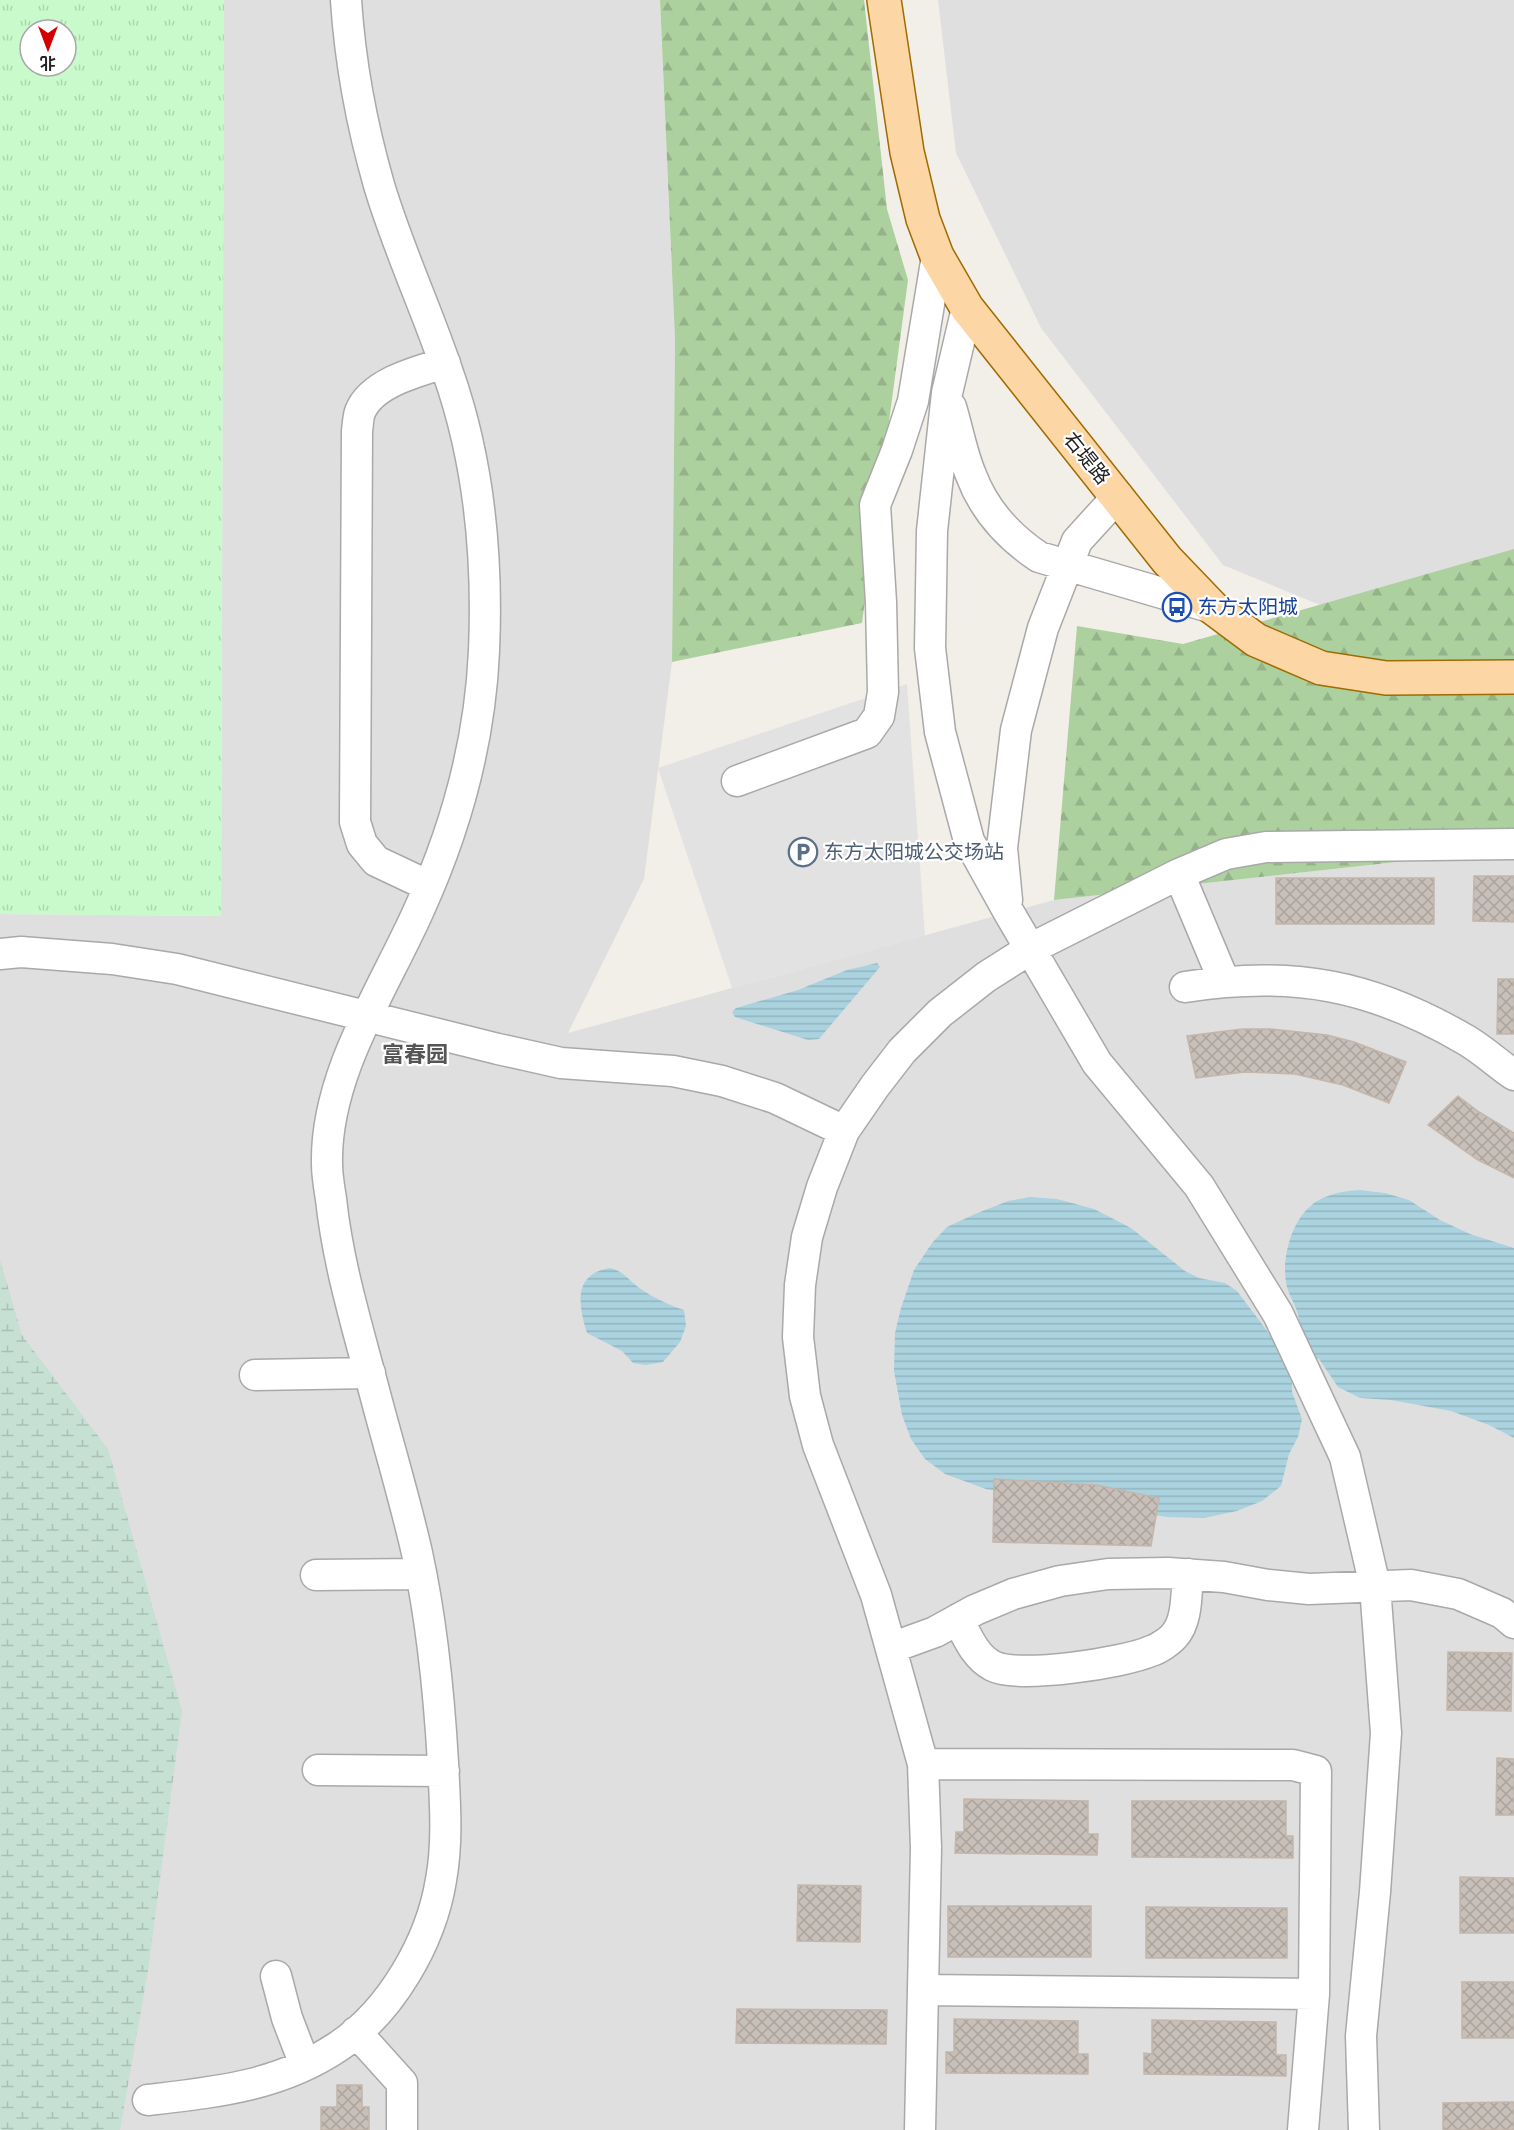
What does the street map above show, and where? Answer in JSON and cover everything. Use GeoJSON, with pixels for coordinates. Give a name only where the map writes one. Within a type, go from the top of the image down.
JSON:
{"type":"FeatureCollection","features":[{"type":"Feature","properties":{"kind":"main road","name":"右堤路"},"geometry":{"type":"LineString","coordinates":[[884,0],[907,152],[923,219],[937,256],[967,308],[1167,560],[1213,608],[1256,640],[1321,668],[1386,678],[1514,677]]}},
{"type":"Feature","properties":{"kind":"street"},"geometry":{"type":"LineString","coordinates":[[148,2100],[259,2084],[305,2065],[339,2046],[372,2019],[399,1985],[423,1940],[441,1882],[446,1816],[441,1723],[431,1638],[417,1554],[341,1267],[327,1163],[331,1115],[345,1068],[448,842],[466,778],[478,711],[484,653],[484,576],[479,514],[468,441],[445,363],[403,256],[379,184],[359,97],[346,0]]}},
{"type":"Feature","properties":{"kind":"street"},"geometry":{"type":"LineString","coordinates":[[737,781],[867,733],[879,716],[883,692],[881,602],[875,505],[913,402],[937,256]]}},
{"type":"Feature","properties":{"kind":"street"},"geometry":{"type":"LineString","coordinates":[[967,308],[948,393],[932,543],[930,648],[940,732],[969,841],[1097,1063],[1199,1186],[1278,1314],[1345,1456],[1375,1587],[1386,1733],[1375,1892],[1361,2036],[1364,2130]]}},
{"type":"Feature","properties":{"kind":"street"},"geometry":{"type":"LineString","coordinates":[[429,886],[376,861],[362,844],[355,822],[357,431],[360,411],[373,394],[403,376],[445,363]]}},
{"type":"Feature","properties":{"kind":"street"},"geometry":{"type":"LineString","coordinates":[[948,393],[971,476],[991,513],[1017,542],[1039,557],[1213,608]]}},
{"type":"Feature","properties":{"kind":"street"},"geometry":{"type":"LineString","coordinates":[[1008,912],[1002,848],[1016,730],[1043,628],[1077,541],[1118,496]]}},
{"type":"Feature","properties":{"kind":"street"},"geometry":{"type":"LineString","coordinates":[[920,2130],[926,1848],[923,1764],[876,1595],[818,1445],[805,1396],[798,1337],[800,1285],[807,1237],[822,1187],[844,1131],[902,1051],[940,1013],[986,977],[1030,949],[1179,874],[1226,854],[1266,847],[1514,844]]}},
{"type":"Feature","properties":{"kind":"street"},"geometry":{"type":"LineString","coordinates":[[1179,874],[1224,981]]}},
{"type":"Feature","properties":{"kind":"street"},"geometry":{"type":"LineString","coordinates":[[0,954],[21,952],[112,959],[177,969],[561,1063],[673,1071],[722,1081],[775,1098],[844,1131]]}},
{"type":"Feature","properties":{"kind":"street"},"geometry":{"type":"LineString","coordinates":[[1185,987],[1224,981],[1280,980],[1374,996],[1411,1011],[1468,1041],[1514,1075]]}},
{"type":"Feature","properties":{"kind":"street"},"geometry":{"type":"LineString","coordinates":[[255,1376],[370,1373]]}},
{"type":"Feature","properties":{"kind":"street"},"geometry":{"type":"LineString","coordinates":[[316,1575],[420,1574]]}},
{"type":"Feature","properties":{"kind":"street"},"geometry":{"type":"LineString","coordinates":[[891,1648],[934,1632],[1013,1594],[1060,1581],[1108,1574],[1224,1576],[1268,1585],[1309,1589],[1411,1585],[1458,1594],[1502,1613],[1514,1623]]}},
{"type":"Feature","properties":{"kind":"street"},"geometry":{"type":"LineString","coordinates":[[958,1619],[980,1658],[995,1667],[1028,1671],[1089,1666],[1151,1652],[1174,1636],[1184,1615],[1188,1574]]}},
{"type":"Feature","properties":{"kind":"street"},"geometry":{"type":"LineString","coordinates":[[923,1764],[1293,1765],[1316,1771],[1314,1994],[1303,2130]]}},
{"type":"Feature","properties":{"kind":"street"},"geometry":{"type":"LineString","coordinates":[[318,1770],[444,1771]]}},
{"type":"Feature","properties":{"kind":"street"},"geometry":{"type":"LineString","coordinates":[[276,1976],[305,2065]]}},
{"type":"Feature","properties":{"kind":"street"},"geometry":{"type":"LineString","coordinates":[[923,1990],[1314,1994]]}},
{"type":"Feature","properties":{"kind":"street"},"geometry":{"type":"LineString","coordinates":[[356,2032],[402,2083],[402,2130]]}},
{"type":"Feature","properties":{"kind":"shaded area"},"geometry":{"type":"Polygon","coordinates":[[[224,0],[660,0],[675,340],[672,662],[644,879],[568,1033],[1054,900],[1514,849],[1514,2130],[0,2130],[0,914],[221,916],[224,0]]]}},
{"type":"Feature","properties":{"kind":"shaded area"},"geometry":{"type":"Polygon","coordinates":[[[938,0],[1514,0],[1514,572],[1320,605],[1223,565],[1041,328],[956,153],[938,0]]]}},
{"type":"Feature","properties":{"kind":"shaded area","name":"东方太阳城公交场站"},"geometry":{"type":"Polygon","coordinates":[[[907,684],[925,936],[732,988],[658,768],[907,684]]]}},
{"type":"Feature","properties":{"kind":"green space"},"geometry":{"type":"Polygon","coordinates":[[[0,0],[224,0],[221,916],[0,914],[0,0]]]}},
{"type":"Feature","properties":{"kind":"green space"},"geometry":{"type":"Polygon","coordinates":[[[660,0],[864,0],[887,209],[908,280],[862,623],[672,662],[675,340],[660,0]]]}},
{"type":"Feature","properties":{"kind":"green space"},"geometry":{"type":"Polygon","coordinates":[[[1514,549],[1514,849],[1054,900],[1077,626],[1183,644],[1514,549]]]}},
{"type":"Feature","properties":{"kind":"green space"},"geometry":{"type":"Polygon","coordinates":[[[0,1260],[22,1335],[108,1449],[182,1711],[148,1971],[120,2130],[0,2130],[0,1260]]]}},
{"type":"Feature","properties":{"kind":"water"},"geometry":{"type":"Polygon","coordinates":[[[877,963],[880,967],[819,1039],[808,1040],[735,1017],[732,1012],[736,1008],[798,990],[847,970],[877,963]]]}},
{"type":"Feature","properties":{"kind":"water"},"geometry":{"type":"Polygon","coordinates":[[[1359,1190],[1385,1193],[1409,1200],[1440,1220],[1470,1234],[1514,1248],[1514,1438],[1489,1425],[1451,1411],[1391,1400],[1360,1398],[1338,1387],[1319,1359],[1310,1358],[1292,1376],[1292,1392],[1302,1419],[1298,1437],[1289,1454],[1281,1486],[1262,1501],[1237,1511],[1204,1518],[1167,1517],[986,1489],[945,1474],[925,1459],[911,1439],[902,1415],[894,1371],[895,1333],[914,1270],[932,1243],[947,1227],[1008,1201],[1030,1197],[1057,1199],[1094,1209],[1131,1228],[1185,1271],[1199,1278],[1225,1283],[1237,1291],[1271,1336],[1282,1337],[1299,1327],[1299,1316],[1285,1276],[1287,1251],[1295,1227],[1310,1207],[1319,1200],[1339,1193],[1359,1190]]]}},
{"type":"Feature","properties":{"kind":"water"},"geometry":{"type":"Polygon","coordinates":[[[610,1268],[623,1274],[651,1295],[684,1310],[686,1326],[680,1342],[663,1362],[646,1365],[633,1363],[622,1351],[587,1333],[581,1292],[590,1277],[598,1271],[610,1268]]]}},
{"type":"Feature","properties":{"kind":"building"},"geometry":{"type":"Polygon","coordinates":[[[1474,876],[1514,876],[1514,922],[1473,921],[1474,876]]]}},
{"type":"Feature","properties":{"kind":"building"},"geometry":{"type":"Polygon","coordinates":[[[1276,878],[1434,878],[1434,924],[1276,924],[1276,878]]]}},
{"type":"Feature","properties":{"kind":"building"},"geometry":{"type":"Polygon","coordinates":[[[1498,979],[1514,979],[1514,1034],[1497,1034],[1498,979]]]}},
{"type":"Feature","properties":{"kind":"building"},"geometry":{"type":"Polygon","coordinates":[[[1242,1029],[1271,1029],[1327,1035],[1354,1042],[1406,1062],[1389,1103],[1343,1085],[1295,1074],[1245,1072],[1196,1078],[1187,1036],[1242,1029]]]}},
{"type":"Feature","properties":{"kind":"building"},"geometry":{"type":"Polygon","coordinates":[[[1458,1096],[1514,1133],[1514,1178],[1478,1160],[1428,1125],[1458,1096]]]}},
{"type":"Feature","properties":{"kind":"building"},"geometry":{"type":"Polygon","coordinates":[[[994,1479],[1096,1485],[1159,1498],[1151,1546],[993,1542],[994,1479]]]}},
{"type":"Feature","properties":{"kind":"building"},"geometry":{"type":"Polygon","coordinates":[[[1448,1652],[1512,1653],[1511,1711],[1447,1710],[1448,1652]]]}},
{"type":"Feature","properties":{"kind":"building"},"geometry":{"type":"Polygon","coordinates":[[[1497,1758],[1514,1759],[1514,1815],[1496,1815],[1497,1758]]]}},
{"type":"Feature","properties":{"kind":"building"},"geometry":{"type":"Polygon","coordinates":[[[964,1799],[1088,1801],[1088,1834],[1098,1834],[1097,1855],[955,1853],[956,1832],[964,1832],[964,1799]]]}},
{"type":"Feature","properties":{"kind":"building"},"geometry":{"type":"Polygon","coordinates":[[[1132,1801],[1286,1801],[1286,1836],[1293,1836],[1293,1858],[1132,1857],[1132,1801]]]}},
{"type":"Feature","properties":{"kind":"building"},"geometry":{"type":"Polygon","coordinates":[[[1460,1877],[1514,1878],[1514,1933],[1460,1933],[1460,1877]]]}},
{"type":"Feature","properties":{"kind":"building"},"geometry":{"type":"Polygon","coordinates":[[[798,1885],[861,1886],[860,1942],[797,1941],[798,1885]]]}},
{"type":"Feature","properties":{"kind":"building"},"geometry":{"type":"Polygon","coordinates":[[[948,1906],[1091,1906],[1091,1957],[948,1957],[948,1906]]]}},
{"type":"Feature","properties":{"kind":"building"},"geometry":{"type":"Polygon","coordinates":[[[1146,1907],[1287,1908],[1287,1958],[1146,1958],[1146,1907]]]}},
{"type":"Feature","properties":{"kind":"building"},"geometry":{"type":"Polygon","coordinates":[[[1462,1982],[1514,1982],[1514,2038],[1462,2038],[1462,1982]]]}},
{"type":"Feature","properties":{"kind":"building"},"geometry":{"type":"Polygon","coordinates":[[[737,2009],[887,2010],[886,2044],[736,2043],[737,2009]]]}},
{"type":"Feature","properties":{"kind":"building"},"geometry":{"type":"Polygon","coordinates":[[[954,2019],[1078,2021],[1078,2054],[1088,2054],[1088,2074],[946,2073],[946,2052],[954,2052],[954,2019]]]}},
{"type":"Feature","properties":{"kind":"building"},"geometry":{"type":"Polygon","coordinates":[[[1152,2020],[1276,2022],[1276,2055],[1286,2055],[1286,2076],[1144,2074],[1144,2053],[1152,2054],[1152,2020]]]}},
{"type":"Feature","properties":{"kind":"building"},"geometry":{"type":"Polygon","coordinates":[[[337,2085],[362,2085],[362,2107],[369,2107],[369,2130],[321,2130],[321,2107],[337,2107],[337,2085]]]}},
{"type":"Feature","properties":{"kind":"building"},"geometry":{"type":"Polygon","coordinates":[[[1514,2102],[1514,2130],[1443,2130],[1443,2103],[1514,2102]]]}},
{"type":"Feature","properties":{"kind":"place","name":"东方太阳城"},"geometry":{"type":"Point","coordinates":[1177,607]}},
{"type":"Feature","properties":{"kind":"place","name":"东方太阳城公交场站"},"geometry":{"type":"Point","coordinates":[803,852]}},
{"type":"Feature","properties":{"kind":"district","name":"富春园"},"geometry":{"type":"Point","coordinates":[415,1054]}}]}
